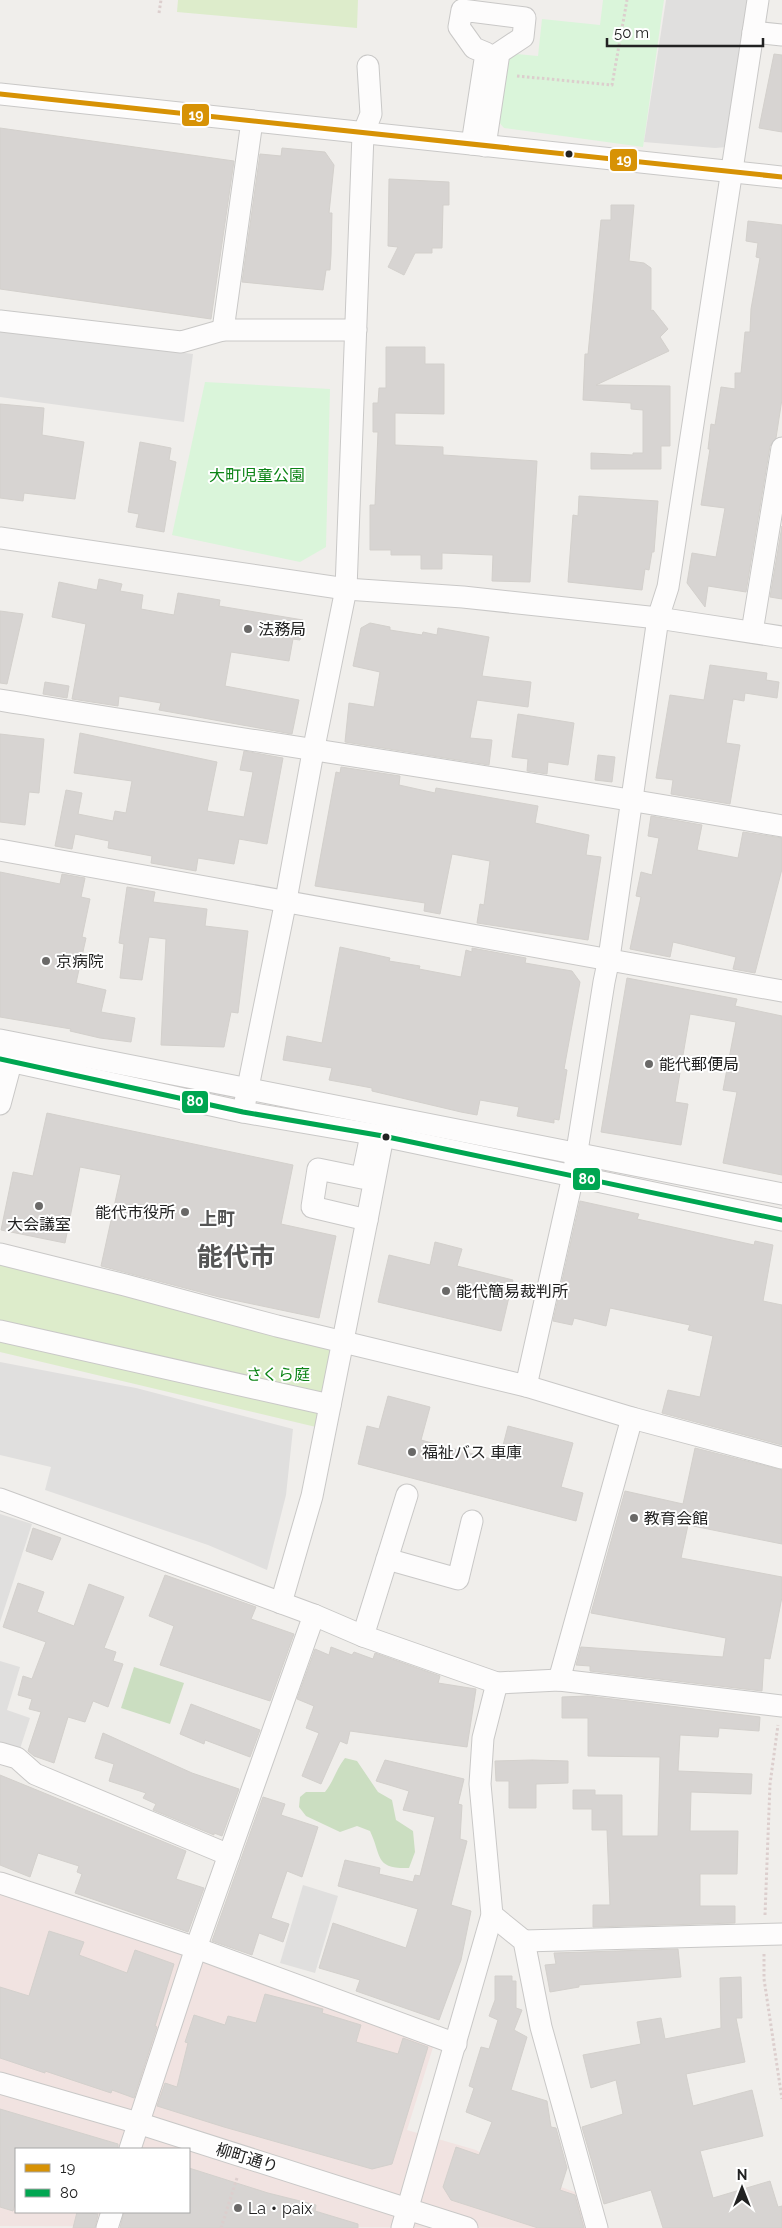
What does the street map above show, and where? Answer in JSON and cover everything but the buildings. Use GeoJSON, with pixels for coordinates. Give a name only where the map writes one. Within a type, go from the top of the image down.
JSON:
{"type":"FeatureCollection","features":[{"type":"Feature","properties":{"kind":"street"},"geometry":{"type":"LineString","coordinates":[[526,1386],[573,1176],[604,982],[610,958],[658,618],[668,587],[730,171],[758,0]]}},
{"type":"Feature","properties":{"kind":"street"},"geometry":{"type":"LineString","coordinates":[[462,10],[525,18],[523,37],[499,53],[496,74],[478,145],[486,53],[474,48],[459,27],[462,10]]}},
{"type":"Feature","properties":{"kind":"street"},"geometry":{"type":"LineString","coordinates":[[753,32],[782,35]]}},
{"type":"Feature","properties":{"kind":"street"},"geometry":{"type":"LineString","coordinates":[[243,1112],[346,589],[363,134],[371,114],[368,66]]}},
{"type":"Feature","properties":{"kind":"street"},"geometry":{"type":"LineString","coordinates":[[0,94],[782,177]]}},
{"type":"Feature","properties":{"kind":"street"},"geometry":{"type":"LineString","coordinates":[[223,330],[252,121]]}},
{"type":"Feature","properties":{"kind":"street"},"geometry":{"type":"LineString","coordinates":[[0,321],[181,342],[223,330],[356,330]]}},
{"type":"Feature","properties":{"kind":"street"},"geometry":{"type":"LineString","coordinates":[[752,632],[782,448]]}},
{"type":"Feature","properties":{"kind":"street"},"geometry":{"type":"LineString","coordinates":[[0,538],[346,589],[463,597],[658,618],[782,637]]}},
{"type":"Feature","properties":{"kind":"street"},"geometry":{"type":"LineString","coordinates":[[0,700],[313,752],[633,800],[782,826]]}},
{"type":"Feature","properties":{"kind":"street"},"geometry":{"type":"LineString","coordinates":[[0,850],[610,958],[782,991]]}},
{"type":"Feature","properties":{"kind":"street"},"geometry":{"type":"LineString","coordinates":[[7,1051],[246,1090],[576,1152],[782,1194]]}},
{"type":"Feature","properties":{"kind":"street"},"geometry":{"type":"LineString","coordinates":[[0,1104],[7,1051]]}},
{"type":"Feature","properties":{"kind":"street"},"geometry":{"type":"LineString","coordinates":[[7,1051],[243,1112],[377,1136],[782,1220]]}},
{"type":"Feature","properties":{"kind":"street"},"geometry":{"type":"LineString","coordinates":[[281,1603],[312,1496],[367,1220],[377,1136]]}},
{"type":"Feature","properties":{"kind":"street"},"geometry":{"type":"LineString","coordinates":[[367,1220],[312,1206],[318,1169],[362,1178],[377,1136]]}},
{"type":"Feature","properties":{"kind":"street"},"geometry":{"type":"LineString","coordinates":[[0,1254],[343,1342],[526,1386],[632,1418],[782,1458]]}},
{"type":"Feature","properties":{"kind":"street"},"geometry":{"type":"LineString","coordinates":[[0,1331],[330,1405]]}},
{"type":"Feature","properties":{"kind":"street"},"geometry":{"type":"LineString","coordinates":[[559,1680],[632,1418]]}},
{"type":"Feature","properties":{"kind":"street"},"geometry":{"type":"LineString","coordinates":[[363,1636],[407,1495]]}},
{"type":"Feature","properties":{"kind":"street"},"geometry":{"type":"LineString","coordinates":[[0,1500],[314,1615],[363,1636],[497,1683],[559,1680],[782,1706]]}},
{"type":"Feature","properties":{"kind":"street"},"geometry":{"type":"LineString","coordinates":[[387,1559],[458,1579],[472,1521]]}},
{"type":"Feature","properties":{"kind":"street"},"geometry":{"type":"LineString","coordinates":[[130,2148],[196,1948],[314,1615]]}},
{"type":"Feature","properties":{"kind":"street"},"geometry":{"type":"LineString","coordinates":[[402,2228],[492,1916],[480,1784],[482,1738],[497,1683]]}},
{"type":"Feature","properties":{"kind":"street"},"geometry":{"type":"LineString","coordinates":[[0,1753],[17,1758],[35,1774],[229,1856]]}},
{"type":"Feature","properties":{"kind":"street"},"geometry":{"type":"LineString","coordinates":[[0,1883],[196,1948],[456,2044]]}},
{"type":"Feature","properties":{"kind":"street"},"geometry":{"type":"LineString","coordinates":[[492,1916],[524,1941],[773,1934]]}},
{"type":"Feature","properties":{"kind":"street"},"geometry":{"type":"LineString","coordinates":[[524,1941],[541,2027],[597,2228]]}},
{"type":"Feature","properties":{"kind":"street","name":"柳町通り"},"geometry":{"type":"LineString","coordinates":[[0,2083],[138,2123],[466,2228]]}},
{"type":"Feature","properties":{"kind":"street"},"geometry":{"type":"LineString","coordinates":[[107,2228],[112,2213]]}},
{"type":"Feature","properties":{"kind":"path"},"geometry":{"type":"LineString","coordinates":[[159,13],[161,0]]}},
{"type":"Feature","properties":{"kind":"path"},"geometry":{"type":"LineString","coordinates":[[496,74],[612,85],[627,0]]}},
{"type":"Feature","properties":{"kind":"path"},"geometry":{"type":"LineString","coordinates":[[782,1706],[770,1784],[773,1934],[764,1979],[782,2099]]}},
{"type":"Feature","properties":{"kind":"path"},"geometry":{"type":"LineString","coordinates":[[221,2228],[237,2178]]}},
{"type":"Feature","properties":{"kind":"shaded area"},"geometry":{"type":"Polygon","coordinates":[[[666,0],[750,0],[727,147],[715,148],[644,142],[666,0]]]}},
{"type":"Feature","properties":{"kind":"shaded area"},"geometry":{"type":"Polygon","coordinates":[[[0,328],[193,354],[184,422],[0,397],[0,328]]]}},
{"type":"Feature","properties":{"kind":"shaded area"},"geometry":{"type":"Polygon","coordinates":[[[0,1362],[136,1388],[293,1429],[286,1495],[267,1570],[208,1545],[45,1490],[51,1467],[0,1455],[0,1362]]]}},
{"type":"Feature","properties":{"kind":"shaded area"},"geometry":{"type":"Polygon","coordinates":[[[0,1514],[32,1524],[0,1622],[0,1514]]]}},
{"type":"Feature","properties":{"kind":"shaded area"},"geometry":{"type":"Polygon","coordinates":[[[0,1661],[20,1667],[7,1710],[30,1718],[18,1755],[0,1749],[0,1661]]]}},
{"type":"Feature","properties":{"kind":"shaded area"},"geometry":{"type":"Polygon","coordinates":[[[303,1885],[338,1896],[315,1973],[280,1963],[303,1885]]]}},
{"type":"Feature","properties":{"kind":"shaded area"},"geometry":{"type":"Polygon","coordinates":[[[0,1891],[435,2041],[407,2130],[476,2150],[502,2165],[580,2194],[594,2228],[0,2226],[0,1891]]]}},
{"type":"Feature","properties":{"kind":"green space"},"geometry":{"type":"Polygon","coordinates":[[[178,0],[358,0],[357,28],[177,12],[178,0]]]}},
{"type":"Feature","properties":{"kind":"green space"},"geometry":{"type":"Polygon","coordinates":[[[603,0],[664,0],[643,147],[504,128],[497,120],[504,53],[538,56],[542,19],[600,25],[603,0]]]}},
{"type":"Feature","properties":{"kind":"green space","name":"大町児童公園"},"geometry":{"type":"Polygon","coordinates":[[[205,382],[330,389],[326,547],[300,562],[172,535],[205,382]]]}},
{"type":"Feature","properties":{"kind":"green space","name":"さくら庭"},"geometry":{"type":"Polygon","coordinates":[[[0,1264],[336,1344],[316,1427],[0,1352],[0,1264]]]}},
{"type":"Feature","properties":{"kind":"green space"},"geometry":{"type":"Polygon","coordinates":[[[134,1667],[184,1683],[170,1724],[121,1708],[134,1667]]]}},
{"type":"Feature","properties":{"kind":"green space"},"geometry":{"type":"Polygon","coordinates":[[[345,1758],[357,1761],[378,1792],[392,1800],[396,1820],[413,1831],[415,1852],[409,1868],[398,1868],[384,1863],[378,1854],[370,1831],[357,1826],[340,1832],[306,1816],[299,1807],[300,1797],[306,1792],[325,1792],[345,1758]]]}},
{"type":"Feature","properties":{"kind":"transit line","name":"19"},"geometry":{"type":"LineString","coordinates":[[0,94],[782,177]]}},
{"type":"Feature","properties":{"kind":"transit line","name":"80"},"geometry":{"type":"LineString","coordinates":[[0,1059],[243,1112],[383,1136],[782,1220]]}},
{"type":"Feature","properties":{"kind":"place","name":"法務局"},"geometry":{"type":"Point","coordinates":[248,629]}},
{"type":"Feature","properties":{"kind":"place","name":"京病院"},"geometry":{"type":"Point","coordinates":[46,961]}},
{"type":"Feature","properties":{"kind":"place","name":"能代郵便局"},"geometry":{"type":"Point","coordinates":[649,1064]}},
{"type":"Feature","properties":{"kind":"place","name":"大会議室"},"geometry":{"type":"Point","coordinates":[39,1206]}},
{"type":"Feature","properties":{"kind":"place","name":"能代市役所"},"geometry":{"type":"Point","coordinates":[185,1212]}},
{"type":"Feature","properties":{"kind":"place","name":"能代簡易裁判所"},"geometry":{"type":"Point","coordinates":[446,1291]}},
{"type":"Feature","properties":{"kind":"place","name":"福祉バス 車庫"},"geometry":{"type":"Point","coordinates":[412,1452]}},
{"type":"Feature","properties":{"kind":"place","name":"教育会館"},"geometry":{"type":"Point","coordinates":[634,1518]}},
{"type":"Feature","properties":{"kind":"place","name":"La・paix"},"geometry":{"type":"Point","coordinates":[238,2208]}},
{"type":"Feature","properties":{"kind":"district","name":"上町"},"geometry":{"type":"Point","coordinates":[217,1218]}},
{"type":"Feature","properties":{"kind":"district","name":"能代市"},"geometry":{"type":"Point","coordinates":[236,1257]}}]}
